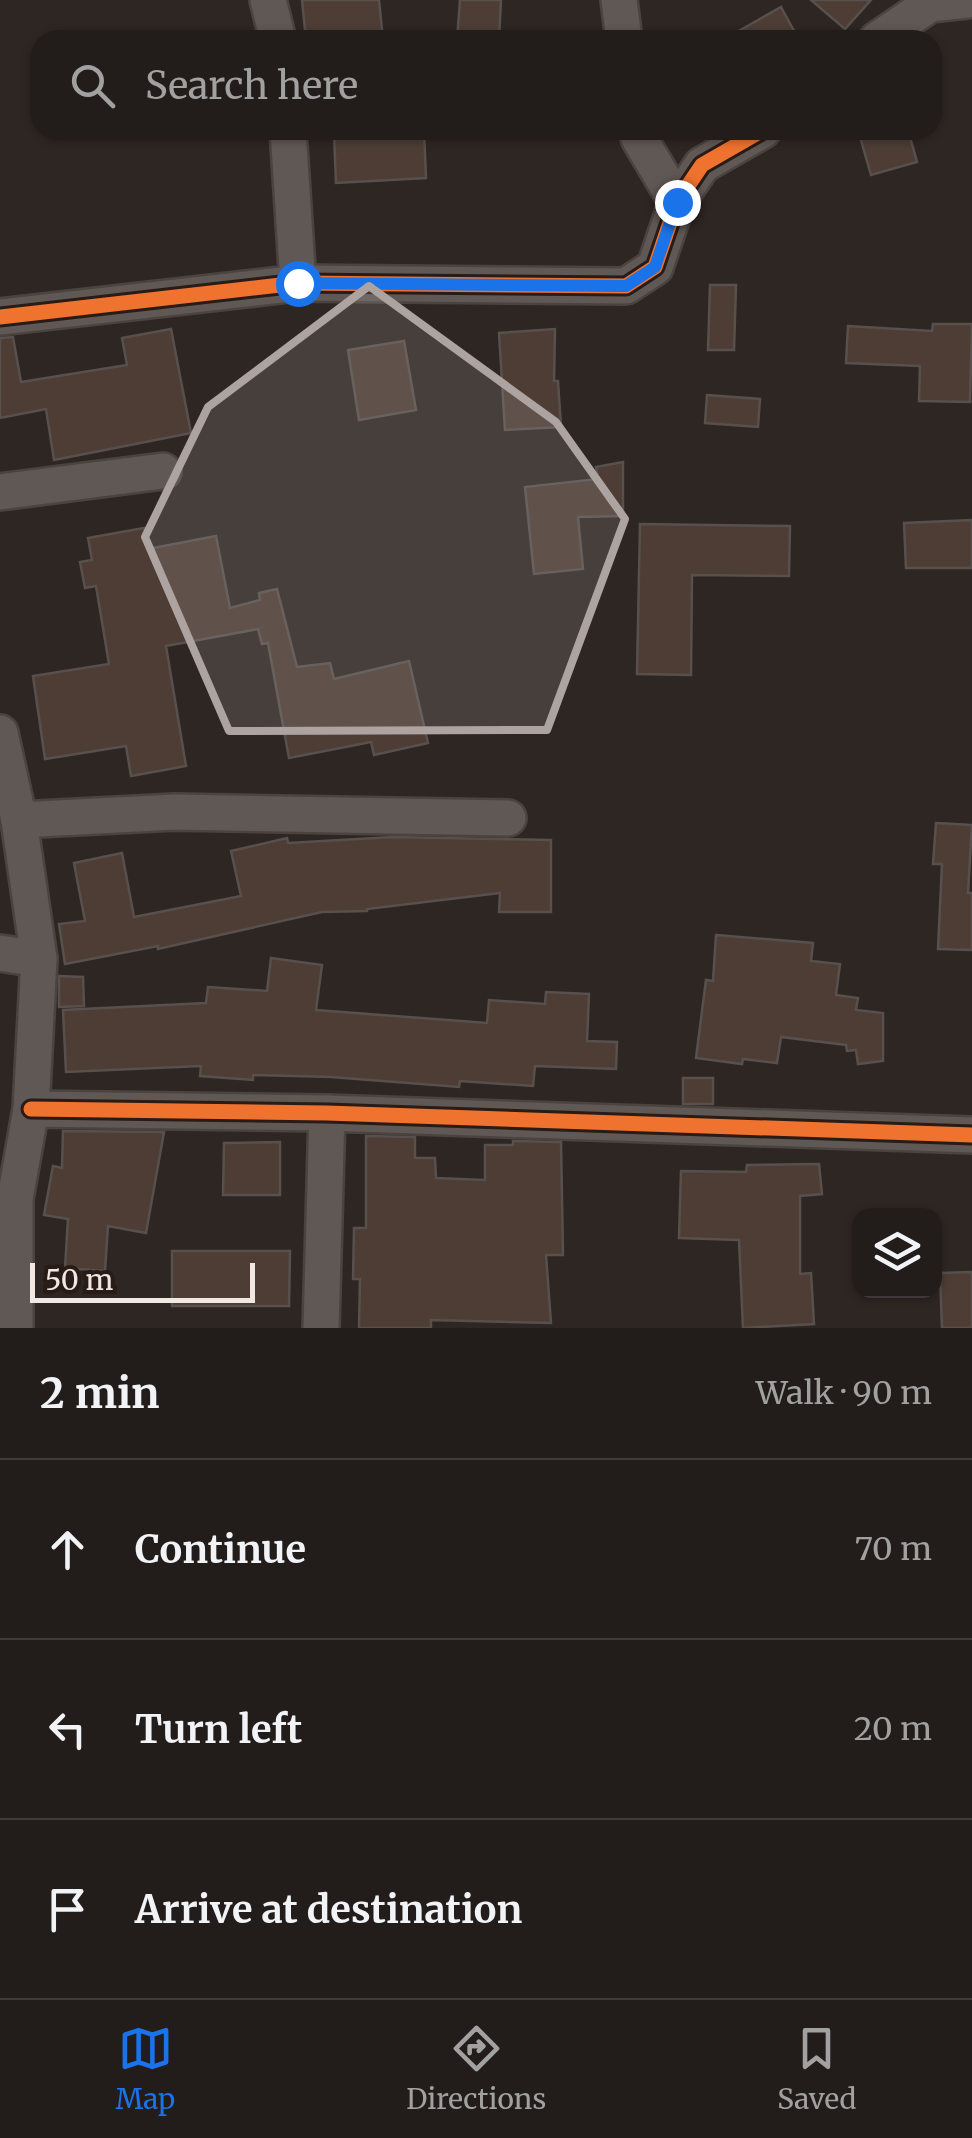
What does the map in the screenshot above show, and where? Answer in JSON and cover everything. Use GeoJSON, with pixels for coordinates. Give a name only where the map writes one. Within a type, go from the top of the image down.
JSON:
{"type":"FeatureCollection","features":[{"type":"Feature","properties":{"kind":"street"},"geometry":{"type":"LineString","coordinates":[[268,0],[276,30]]}},
{"type":"Feature","properties":{"kind":"street"},"geometry":{"type":"LineString","coordinates":[[619,0],[623,30]]}},
{"type":"Feature","properties":{"kind":"street"},"geometry":{"type":"LineString","coordinates":[[892,30],[930,4],[968,0]]}},
{"type":"Feature","properties":{"kind":"street"},"geometry":{"type":"LineString","coordinates":[[289,140],[298,283]]}},
{"type":"Feature","properties":{"kind":"street"},"geometry":{"type":"LineString","coordinates":[[640,140],[677,202]]}},
{"type":"Feature","properties":{"kind":"street"},"geometry":{"type":"LineString","coordinates":[[0,317],[298,283],[626,286],[655,267],[677,202],[702,165],[746,140]]}},
{"type":"Feature","properties":{"kind":"street"},"geometry":{"type":"LineString","coordinates":[[0,492],[163,471]]}},
{"type":"Feature","properties":{"kind":"street"},"geometry":{"type":"LineString","coordinates":[[0,733],[18,820],[38,958],[31,1109],[15,1199],[15,1328]]}},
{"type":"Feature","properties":{"kind":"street"},"geometry":{"type":"LineString","coordinates":[[18,820],[175,812],[508,818]]}},
{"type":"Feature","properties":{"kind":"street"},"geometry":{"type":"LineString","coordinates":[[0,953],[38,958]]}},
{"type":"Feature","properties":{"kind":"street"},"geometry":{"type":"LineString","coordinates":[[31,1109],[327,1113],[972,1134]]}},
{"type":"Feature","properties":{"kind":"street"},"geometry":{"type":"LineString","coordinates":[[321,1328],[327,1113]]}},
{"type":"Feature","properties":{"kind":"highlighted area"},"geometry":{"type":"Polygon","coordinates":[[[369,286],[556,422],[625,519],[547,730],[229,731],[145,537],[208,407],[369,286]]]}},
{"type":"Feature","properties":{"kind":"building"},"geometry":{"type":"Polygon","coordinates":[[[302,0],[379,0],[382,30],[305,30],[302,0]]]}},
{"type":"Feature","properties":{"kind":"building"},"geometry":{"type":"Polygon","coordinates":[[[460,0],[501,0],[500,30],[458,30],[460,0]]]}},
{"type":"Feature","properties":{"kind":"building"},"geometry":{"type":"Polygon","coordinates":[[[811,0],[871,0],[845,29],[811,0]]]}},
{"type":"Feature","properties":{"kind":"building"},"geometry":{"type":"Polygon","coordinates":[[[781,7],[794,30],[741,30],[781,7]]]}},
{"type":"Feature","properties":{"kind":"building"},"geometry":{"type":"Polygon","coordinates":[[[334,140],[424,140],[426,178],[336,183],[334,140]]]}},
{"type":"Feature","properties":{"kind":"building"},"geometry":{"type":"Polygon","coordinates":[[[861,140],[911,140],[917,162],[871,175],[861,140]]]}},
{"type":"Feature","properties":{"kind":"building"},"geometry":{"type":"Polygon","coordinates":[[[710,285],[736,285],[734,350],[708,350],[710,285]]]}},
{"type":"Feature","properties":{"kind":"building"},"geometry":{"type":"Polygon","coordinates":[[[933,324],[972,324],[970,402],[919,401],[920,366],[846,363],[848,326],[932,331],[933,324]]]}},
{"type":"Feature","properties":{"kind":"building"},"geometry":{"type":"Polygon","coordinates":[[[171,329],[191,433],[54,460],[46,409],[0,418],[0,338],[13,337],[21,382],[127,365],[122,338],[171,329]]]}},
{"type":"Feature","properties":{"kind":"building"},"geometry":{"type":"Polygon","coordinates":[[[555,329],[554,381],[558,381],[561,427],[505,430],[499,333],[555,329]]]}},
{"type":"Feature","properties":{"kind":"building"},"geometry":{"type":"Polygon","coordinates":[[[404,341],[416,410],[359,420],[348,350],[404,341]]]}},
{"type":"Feature","properties":{"kind":"building"},"geometry":{"type":"Polygon","coordinates":[[[707,395],[760,399],[758,427],[705,423],[707,395]]]}},
{"type":"Feature","properties":{"kind":"building"},"geometry":{"type":"Polygon","coordinates":[[[623,462],[623,516],[578,517],[583,569],[534,574],[525,487],[598,479],[596,467],[623,462]]]}},
{"type":"Feature","properties":{"kind":"building"},"geometry":{"type":"Polygon","coordinates":[[[972,520],[972,568],[906,568],[904,523],[972,520]]]}},
{"type":"Feature","properties":{"kind":"building"},"geometry":{"type":"Polygon","coordinates":[[[640,524],[790,526],[789,576],[692,575],[691,675],[637,674],[640,524]]]}},
{"type":"Feature","properties":{"kind":"building"},"geometry":{"type":"Polygon","coordinates":[[[144,528],[148,549],[216,536],[230,608],[260,600],[259,593],[277,589],[297,667],[330,663],[334,679],[409,661],[428,743],[374,755],[371,742],[289,758],[268,643],[262,644],[258,629],[166,646],[186,766],[131,776],[126,746],[45,759],[33,676],[109,664],[96,586],[85,588],[80,562],[92,560],[88,538],[144,528]]]}},
{"type":"Feature","properties":{"kind":"building"},"geometry":{"type":"Polygon","coordinates":[[[936,823],[972,825],[968,893],[972,893],[972,950],[938,949],[942,864],[933,864],[936,823]]]}},
{"type":"Feature","properties":{"kind":"building"},"geometry":{"type":"Polygon","coordinates":[[[393,837],[551,840],[551,912],[499,912],[500,893],[367,911],[322,912],[158,949],[65,964],[59,924],[85,921],[74,863],[122,853],[134,917],[241,896],[231,851],[287,838],[288,843],[393,837]]]}},
{"type":"Feature","properties":{"kind":"building"},"geometry":{"type":"Polygon","coordinates":[[[716,935],[813,943],[811,961],[840,964],[836,995],[858,998],[856,1010],[883,1013],[883,1061],[858,1064],[856,1050],[847,1051],[846,1045],[781,1037],[777,1063],[743,1059],[742,1064],[696,1058],[706,980],[713,981],[716,935]]]}},
{"type":"Feature","properties":{"kind":"building"},"geometry":{"type":"Polygon","coordinates":[[[271,958],[322,965],[316,1010],[487,1023],[489,1000],[545,1004],[546,992],[589,994],[587,1041],[617,1042],[616,1069],[535,1066],[533,1086],[460,1081],[459,1087],[331,1077],[253,1075],[253,1080],[200,1076],[201,1066],[66,1072],[63,1010],[206,1003],[208,987],[267,991],[271,958]]]}},
{"type":"Feature","properties":{"kind":"building"},"geometry":{"type":"Polygon","coordinates":[[[59,976],[83,977],[84,1006],[59,1007],[59,976]]]}},
{"type":"Feature","properties":{"kind":"building"},"geometry":{"type":"Polygon","coordinates":[[[683,1078],[713,1078],[713,1104],[683,1104],[683,1078]]]}},
{"type":"Feature","properties":{"kind":"building"},"geometry":{"type":"Polygon","coordinates":[[[63,1131],[164,1132],[146,1233],[108,1226],[105,1271],[65,1268],[68,1219],[44,1215],[53,1166],[62,1168],[63,1131]]]}},
{"type":"Feature","properties":{"kind":"building"},"geometry":{"type":"Polygon","coordinates":[[[366,1136],[415,1137],[415,1158],[435,1158],[436,1178],[485,1180],[485,1145],[561,1142],[563,1255],[546,1255],[551,1323],[431,1320],[431,1328],[359,1328],[360,1279],[353,1279],[354,1228],[366,1228],[366,1136]]]}},
{"type":"Feature","properties":{"kind":"building"},"geometry":{"type":"Polygon","coordinates":[[[280,1142],[280,1195],[223,1195],[224,1143],[280,1142]]]}},
{"type":"Feature","properties":{"kind":"building"},"geometry":{"type":"Polygon","coordinates":[[[819,1164],[822,1194],[800,1196],[800,1274],[811,1273],[814,1324],[743,1328],[739,1240],[679,1238],[681,1171],[746,1172],[747,1165],[819,1164]]]}},
{"type":"Feature","properties":{"kind":"building"},"geometry":{"type":"Polygon","coordinates":[[[172,1251],[290,1251],[289,1306],[172,1306],[172,1251]]]}},
{"type":"Feature","properties":{"kind":"building"},"geometry":{"type":"Polygon","coordinates":[[[972,1272],[972,1328],[942,1328],[942,1273],[972,1272]]]}},
{"type":"Feature","properties":{"kind":"cycle path"},"geometry":{"type":"LineString","coordinates":[[0,317],[298,283],[626,286],[655,267],[677,202],[702,165],[746,140]]}},
{"type":"Feature","properties":{"kind":"cycle path"},"geometry":{"type":"LineString","coordinates":[[31,1109],[327,1113],[972,1135]]}},
{"type":"Feature","properties":{"kind":"route"},"geometry":{"type":"LineString","coordinates":[[298,283],[626,286],[655,267],[677,202]]}}]}
